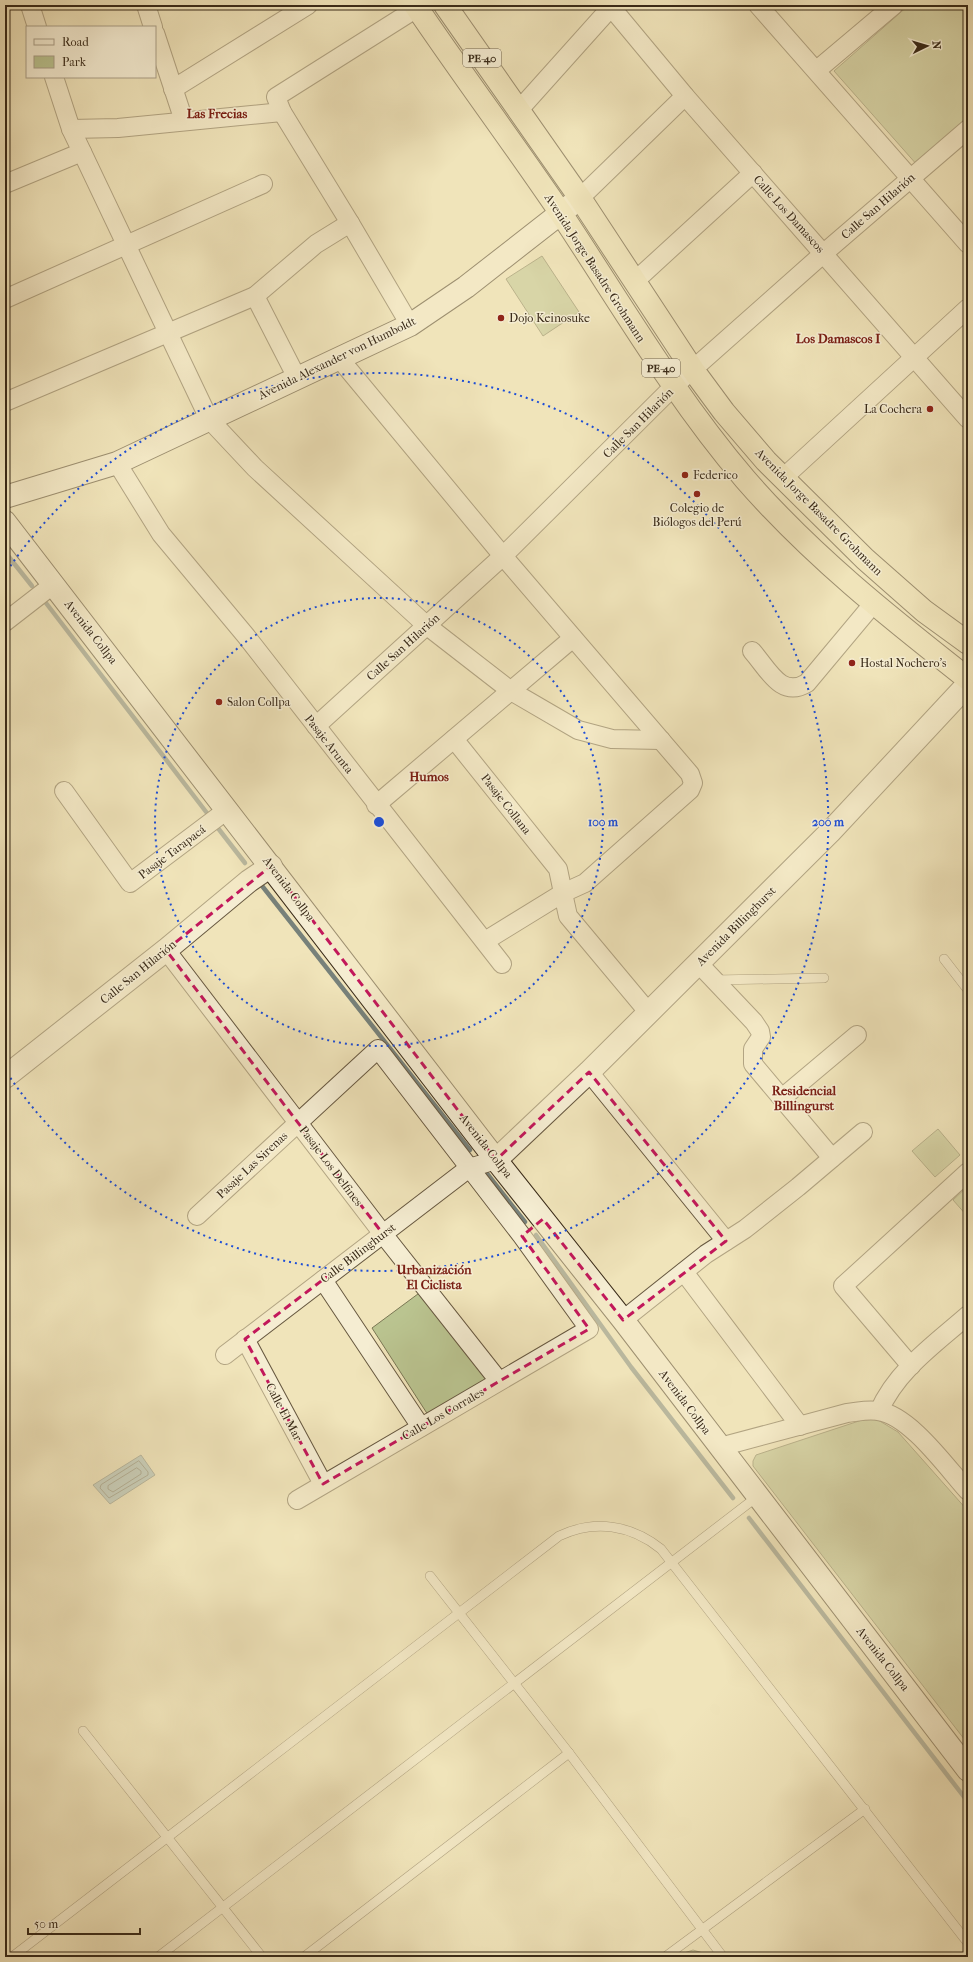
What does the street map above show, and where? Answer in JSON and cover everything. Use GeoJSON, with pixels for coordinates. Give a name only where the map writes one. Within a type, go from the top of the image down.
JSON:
{"type":"FeatureCollection","features":[{"type":"Feature","properties":{"kind":"highway","name":"Avenida Jorge Basadre Grohmann"},"geometry":{"type":"LineString","coordinates":[[446,5],[518,111],[580,198],[693,370],[724,412],[783,478],[889,582],[968,643]]}},
{"type":"Feature","properties":{"kind":"highway","name":"Avenida Jorge Basadre Grohmann"},"geometry":{"type":"LineString","coordinates":[[416,7],[560,213],[673,387],[723,453],[770,506],[820,557],[873,604],[968,678]]}},
{"type":"Feature","properties":{"kind":"main road","name":"Avenida Alexander von Humboldt"},"geometry":{"type":"LineString","coordinates":[[5,497],[117,463],[410,325],[466,287],[580,198]]}},
{"type":"Feature","properties":{"kind":"main road","name":"Avenida Alexander von Humboldt"},"geometry":{"type":"LineString","coordinates":[[5,488],[46,484]]}},
{"type":"Feature","properties":{"kind":"main road","name":"Avenida Collpa"},"geometry":{"type":"LineString","coordinates":[[5,522],[496,1160],[623,1320],[968,1770]]}},
{"type":"Feature","properties":{"kind":"main road","name":"Avenida Billinghurst"},"geometry":{"type":"LineString","coordinates":[[496,1160],[589,1072],[699,964],[830,832],[968,684]]}},
{"type":"Feature","properties":{"kind":"main road","name":"Calle San Hilarión"},"geometry":{"type":"LineString","coordinates":[[5,1077],[166,950],[249,881],[271,866]]}},
{"type":"Feature","properties":{"kind":"street"},"geometry":{"type":"LineString","coordinates":[[30,5],[37,26]]}},
{"type":"Feature","properties":{"kind":"street"},"geometry":{"type":"LineString","coordinates":[[146,5],[153,26]]}},
{"type":"Feature","properties":{"kind":"street"},"geometry":{"type":"LineString","coordinates":[[173,89],[308,5]]}},
{"type":"Feature","properties":{"kind":"street"},"geometry":{"type":"LineString","coordinates":[[758,5],[817,70],[910,179],[968,244]]}},
{"type":"Feature","properties":{"kind":"street"},"geometry":{"type":"LineString","coordinates":[[817,70],[894,5]]}},
{"type":"Feature","properties":{"kind":"street"},"geometry":{"type":"LineString","coordinates":[[518,111],[612,6]]}},
{"type":"Feature","properties":{"kind":"street","name":"Calle Los Damascos"},"geometry":{"type":"LineString","coordinates":[[612,6],[685,96],[968,419]]}},
{"type":"Feature","properties":{"kind":"street"},"geometry":{"type":"LineString","coordinates":[[410,325],[282,112],[276,97],[416,7]]}},
{"type":"Feature","properties":{"kind":"street"},"geometry":{"type":"LineString","coordinates":[[156,36],[184,121]]}},
{"type":"Feature","properties":{"kind":"street"},"geometry":{"type":"LineString","coordinates":[[54,78],[72,129],[82,152],[209,419],[255,468],[426,625],[511,691],[578,730],[612,739],[661,740]]}},
{"type":"Feature","properties":{"kind":"street","name":"Avenida Alexander von Humboldt"},"geometry":{"type":"LineString","coordinates":[[580,198],[685,96]]}},
{"type":"Feature","properties":{"kind":"street"},"geometry":{"type":"LineString","coordinates":[[72,129],[118,128],[282,112]]}},
{"type":"Feature","properties":{"kind":"street","name":"Calle San Hilarión"},"geometry":{"type":"LineString","coordinates":[[316,726],[503,556],[673,387],[824,253],[968,130]]}},
{"type":"Feature","properties":{"kind":"street"},"geometry":{"type":"LineString","coordinates":[[5,184],[82,152]]}},
{"type":"Feature","properties":{"kind":"street"},"geometry":{"type":"LineString","coordinates":[[635,281],[753,174]]}},
{"type":"Feature","properties":{"kind":"street"},"geometry":{"type":"LineString","coordinates":[[5,299],[263,184]]}},
{"type":"Feature","properties":{"kind":"street"},"geometry":{"type":"LineString","coordinates":[[5,402],[255,296],[316,244],[350,223]]}},
{"type":"Feature","properties":{"kind":"street"},"geometry":{"type":"LineString","coordinates":[[255,296],[297,378]]}},
{"type":"Feature","properties":{"kind":"street"},"geometry":{"type":"LineString","coordinates":[[783,478],[916,358],[968,308]]}},
{"type":"Feature","properties":{"kind":"street"},"geometry":{"type":"LineString","coordinates":[[340,358],[503,556],[690,774],[693,783],[690,790],[585,883],[563,893],[485,941]]}},
{"type":"Feature","properties":{"kind":"street","name":"Pasaje Arunta"},"geometry":{"type":"LineString","coordinates":[[117,463],[161,534],[246,636],[376,805],[502,964]]}},
{"type":"Feature","properties":{"kind":"street"},"geometry":{"type":"LineString","coordinates":[[5,622],[54,584]]}},
{"type":"Feature","properties":{"kind":"street"},"geometry":{"type":"LineString","coordinates":[[752,651],[782,686],[799,688],[807,683],[873,604]]}},
{"type":"Feature","properties":{"kind":"street"},"geometry":{"type":"LineString","coordinates":[[376,805],[573,638]]}},
{"type":"Feature","properties":{"kind":"street","name":"Pasaje Collana"},"geometry":{"type":"LineString","coordinates":[[454,739],[558,869],[563,893]]}},
{"type":"Feature","properties":{"kind":"street","name":"Pasaje Tarapacá"},"geometry":{"type":"LineString","coordinates":[[64,791],[130,883],[228,810]]}},
{"type":"Feature","properties":{"kind":"street"},"geometry":{"type":"LineString","coordinates":[[563,893],[568,916],[649,1013]]}},
{"type":"Feature","properties":{"kind":"street","name":"Pasaje Los Delfines"},"geometry":{"type":"LineString","coordinates":[[166,950],[383,1234],[499,1381]]}},
{"type":"Feature","properties":{"kind":"street"},"geometry":{"type":"LineString","coordinates":[[699,964],[754,1022],[760,1031],[761,1037],[753,1049],[753,1064],[832,1158]]}},
{"type":"Feature","properties":{"kind":"street"},"geometry":{"type":"LineString","coordinates":[[782,1098],[857,1034]]}},
{"type":"Feature","properties":{"kind":"street","name":"Pasaje Las Sirenas"},"geometry":{"type":"LineString","coordinates":[[197,1216],[378,1049],[469,1168]]}},
{"type":"Feature","properties":{"kind":"street"},"geometry":{"type":"LineString","coordinates":[[589,1072],[726,1241]]}},
{"type":"Feature","properties":{"kind":"street"},"geometry":{"type":"LineString","coordinates":[[623,1320],[706,1254],[763,1215],[863,1132]]}},
{"type":"Feature","properties":{"kind":"street","name":"Calle Billinghurst"},"geometry":{"type":"LineString","coordinates":[[225,1355],[469,1168],[496,1160]]}},
{"type":"Feature","properties":{"kind":"street"},"geometry":{"type":"LineString","coordinates":[[469,1168],[522,1236],[543,1220]]}},
{"type":"Feature","properties":{"kind":"street"},"geometry":{"type":"LineString","coordinates":[[911,1366],[843,1286],[968,1172]]}},
{"type":"Feature","properties":{"kind":"street","name":"Calle Los Corrales"},"geometry":{"type":"LineString","coordinates":[[297,1500],[589,1328],[522,1236]]}},
{"type":"Feature","properties":{"kind":"street"},"geometry":{"type":"LineString","coordinates":[[684,1272],[800,1426]]}},
{"type":"Feature","properties":{"kind":"street"},"geometry":{"type":"LineString","coordinates":[[323,1280],[421,1427]]}},
{"type":"Feature","properties":{"kind":"street"},"geometry":{"type":"LineString","coordinates":[[879,1411],[887,1394],[901,1374],[968,1315]]}},
{"type":"Feature","properties":{"kind":"street","name":"Calle El Mar"},"geometry":{"type":"LineString","coordinates":[[245,1339],[323,1484]]}},
{"type":"Feature","properties":{"kind":"street"},"geometry":{"type":"LineString","coordinates":[[720,1447],[847,1413],[865,1410],[879,1411],[898,1417],[910,1426],[968,1491]]}},
{"type":"Feature","properties":{"kind":"lane"},"geometry":{"type":"LineString","coordinates":[[944,959],[968,990]]}},
{"type":"Feature","properties":{"kind":"lane"},"geometry":{"type":"LineString","coordinates":[[714,980],[824,978]]}},
{"type":"Feature","properties":{"kind":"lane"},"geometry":{"type":"LineString","coordinates":[[158,1957],[670,1562],[758,1496]]}},
{"type":"Feature","properties":{"kind":"lane"},"geometry":{"type":"LineString","coordinates":[[12,1957],[559,1536],[572,1530],[591,1526],[611,1526],[632,1531],[649,1539],[661,1549],[968,1943]]}},
{"type":"Feature","properties":{"kind":"lane"},"geometry":{"type":"LineString","coordinates":[[430,1576],[569,1753],[722,1957]]}},
{"type":"Feature","properties":{"kind":"lane"},"geometry":{"type":"LineString","coordinates":[[83,1731],[262,1957]]}},
{"type":"Feature","properties":{"kind":"lane"},"geometry":{"type":"LineString","coordinates":[[304,1957],[569,1753]]}},
{"type":"Feature","properties":{"kind":"lane"},"geometry":{"type":"LineString","coordinates":[[665,1957],[865,1809]]}},
{"type":"Feature","properties":{"kind":"highlighted area"},"geometry":{"type":"Polygon","coordinates":[[[271,866],[496,1160],[589,1072],[726,1241],[623,1320],[543,1219],[522,1236],[589,1329],[323,1484],[245,1339],[383,1234],[166,950],[271,866]]]}},
{"type":"Feature","properties":{"kind":"green space"},"geometry":{"type":"Polygon","coordinates":[[[909,5],[968,5],[968,122],[918,166],[834,71],[909,5]]]}},
{"type":"Feature","properties":{"kind":"green space"},"geometry":{"type":"Polygon","coordinates":[[[542,256],[579,312],[543,336],[506,279],[542,256]]]}},
{"type":"Feature","properties":{"kind":"green space"},"geometry":{"type":"Polygon","coordinates":[[[938,1129],[960,1155],[935,1177],[912,1151],[938,1129]]]}},
{"type":"Feature","properties":{"kind":"green space"},"geometry":{"type":"Polygon","coordinates":[[[968,1186],[968,1217],[953,1200],[968,1186]]]}},
{"type":"Feature","properties":{"kind":"green space"},"geometry":{"type":"Polygon","coordinates":[[[426,1288],[496,1381],[430,1418],[372,1328],[426,1288]]]}},
{"type":"Feature","properties":{"kind":"green space"},"geometry":{"type":"Polygon","coordinates":[[[868,1418],[878,1420],[898,1432],[968,1511],[968,1744],[753,1466],[753,1461],[756,1455],[868,1418]]]}},
{"type":"Feature","properties":{"kind":"green space"},"geometry":{"type":"Polygon","coordinates":[[[693,1950],[703,1953],[707,1957],[678,1957],[684,1953],[693,1950]]]}},
{"type":"Feature","properties":{"kind":"water"},"geometry":{"type":"Polygon","coordinates":[[[141,1455],[155,1475],[110,1504],[93,1485],[141,1455]]]}},
{"type":"Feature","properties":{"kind":"waterway"},"geometry":{"type":"LineString","coordinates":[[5,552],[32,586]]}},
{"type":"Feature","properties":{"kind":"waterway"},"geometry":{"type":"LineString","coordinates":[[46,603],[210,817]]}},
{"type":"Feature","properties":{"kind":"waterway"},"geometry":{"type":"LineString","coordinates":[[214,823],[245,863]]}},
{"type":"Feature","properties":{"kind":"waterway"},"geometry":{"type":"LineString","coordinates":[[259,882],[470,1150]]}},
{"type":"Feature","properties":{"kind":"waterway"},"geometry":{"type":"LineString","coordinates":[[485,1171],[525,1222]]}},
{"type":"Feature","properties":{"kind":"waterway"},"geometry":{"type":"LineString","coordinates":[[536,1235],[631,1367],[733,1498]]}},
{"type":"Feature","properties":{"kind":"waterway"},"geometry":{"type":"LineString","coordinates":[[749,1518],[968,1802]]}},
{"type":"Feature","properties":{"kind":"place","name":"Dojo Keinosuke"},"geometry":{"type":"Point","coordinates":[501,318]}},
{"type":"Feature","properties":{"kind":"place","name":"La Cochera"},"geometry":{"type":"Point","coordinates":[930,409]}},
{"type":"Feature","properties":{"kind":"place","name":"Federico"},"geometry":{"type":"Point","coordinates":[685,475]}},
{"type":"Feature","properties":{"kind":"place","name":"Colegio de Biólogos del Perú"},"geometry":{"type":"Point","coordinates":[697,494]}},
{"type":"Feature","properties":{"kind":"place","name":"Hostal Nochero's"},"geometry":{"type":"Point","coordinates":[852,663]}},
{"type":"Feature","properties":{"kind":"place","name":"Salon Collpa"},"geometry":{"type":"Point","coordinates":[219,702]}},
{"type":"Feature","properties":{"kind":"district","name":"Las Frecias"},"geometry":{"type":"Point","coordinates":[217,113]}},
{"type":"Feature","properties":{"kind":"district","name":"Los Damascos I"},"geometry":{"type":"Point","coordinates":[838,338]}},
{"type":"Feature","properties":{"kind":"district","name":"Humos"},"geometry":{"type":"Point","coordinates":[429,776]}},
{"type":"Feature","properties":{"kind":"district","name":"Residencial Billingurst"},"geometry":{"type":"Point","coordinates":[804,1098]}},
{"type":"Feature","properties":{"kind":"district","name":"Urbanización El Ciclista"},"geometry":{"type":"Point","coordinates":[434,1276]}}]}
